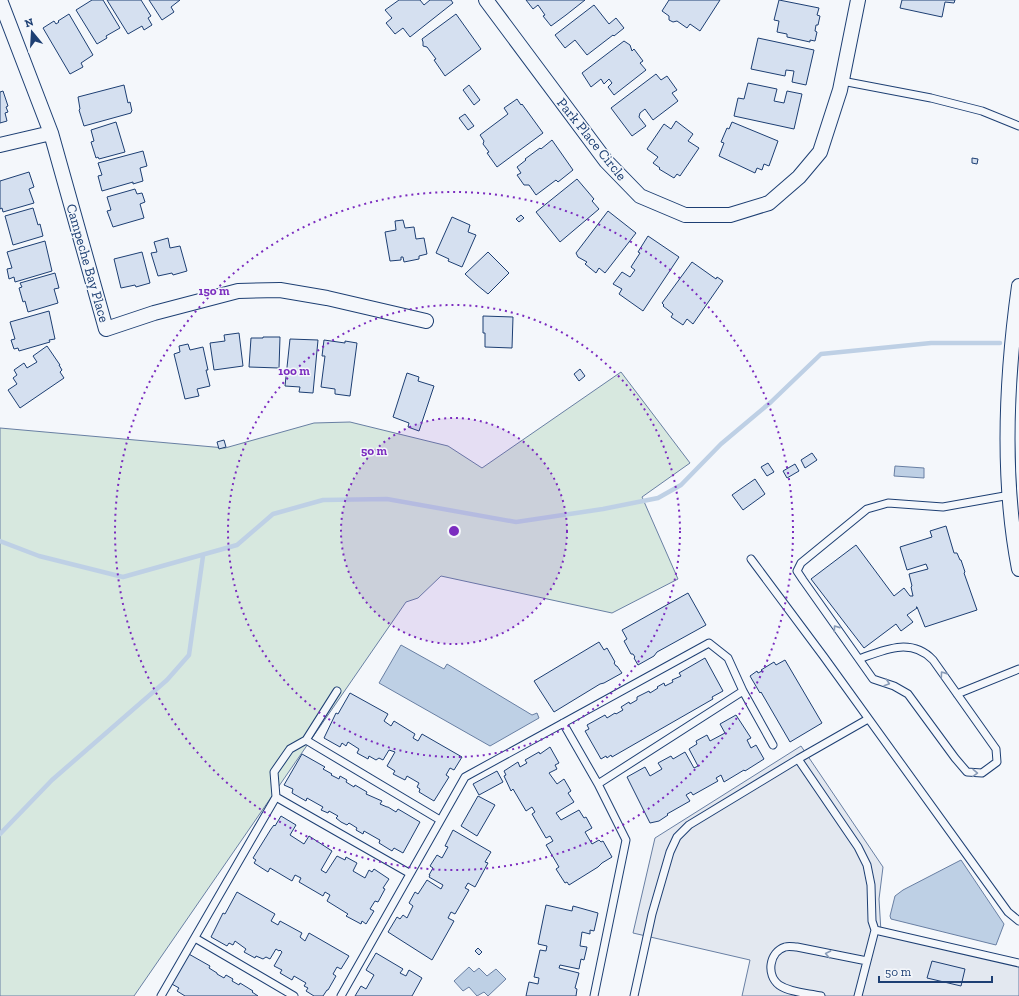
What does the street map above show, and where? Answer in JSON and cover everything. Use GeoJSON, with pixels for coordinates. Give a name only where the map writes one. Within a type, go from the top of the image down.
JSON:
{"type":"FeatureCollection","features":[{"type":"Feature","properties":{"kind":"street","name":"Campeche Bay Place"},"geometry":{"type":"LineString","coordinates":[[0,0],[51,133],[106,329],[154,313],[238,291],[280,290],[327,298],[426,321]]}},
{"type":"Feature","properties":{"kind":"street","name":"Park Place Circle"},"geometry":{"type":"LineString","coordinates":[[486,0],[606,161],[640,196],[685,215],[730,215],[769,203],[799,177],[820,152],[840,90],[858,0]]}},
{"type":"Feature","properties":{"kind":"street"},"geometry":{"type":"LineString","coordinates":[[0,145],[51,133]]}},
{"type":"Feature","properties":{"kind":"street"},"geometry":{"type":"LineString","coordinates":[[1019,286],[1009,384],[1007,446],[1010,506],[1019,569]]}},
{"type":"Feature","properties":{"kind":"lane"},"geometry":{"type":"LineString","coordinates":[[842,81],[946,101],[982,110],[1019,126]]}},
{"type":"Feature","properties":{"kind":"lane"},"geometry":{"type":"LineString","coordinates":[[859,659],[891,648],[906,646],[926,652],[996,749],[997,762],[982,773],[967,772],[908,694],[894,686],[873,679],[803,580],[797,570],[801,563],[867,509],[888,503],[943,507],[1010,495]]}},
{"type":"Feature","properties":{"kind":"lane"},"geometry":{"type":"LineString","coordinates":[[751,559],[1008,912],[1019,921]]}},
{"type":"Feature","properties":{"kind":"lane"},"geometry":{"type":"LineString","coordinates":[[341,996],[409,873],[465,777],[709,643],[728,658],[742,692],[773,745]]}},
{"type":"Feature","properties":{"kind":"lane"},"geometry":{"type":"LineString","coordinates":[[957,694],[1019,669]]}},
{"type":"Feature","properties":{"kind":"lane"},"geometry":{"type":"LineString","coordinates":[[162,996],[276,797],[274,772],[290,749],[306,740],[337,691]]}},
{"type":"Feature","properties":{"kind":"lane"},"geometry":{"type":"LineString","coordinates":[[598,784],[742,692]]}},
{"type":"Feature","properties":{"kind":"lane"},"geometry":{"type":"LineString","coordinates":[[634,996],[652,914],[670,852],[677,838],[689,825],[798,759],[868,719]]}},
{"type":"Feature","properties":{"kind":"lane"},"geometry":{"type":"LineString","coordinates":[[563,723],[598,784],[626,840],[594,996]]}},
{"type":"Feature","properties":{"kind":"lane"},"geometry":{"type":"LineString","coordinates":[[306,740],[440,820]]}},
{"type":"Feature","properties":{"kind":"lane"},"geometry":{"type":"LineString","coordinates":[[798,759],[858,847],[867,866],[871,885],[872,921],[875,930],[858,996]]}},
{"type":"Feature","properties":{"kind":"lane"},"geometry":{"type":"LineString","coordinates":[[276,797],[409,873]]}},
{"type":"Feature","properties":{"kind":"lane"},"geometry":{"type":"LineString","coordinates":[[875,930],[1019,963]]}},
{"type":"Feature","properties":{"kind":"lane"},"geometry":{"type":"LineString","coordinates":[[194,938],[294,996]]}},
{"type":"Feature","properties":{"kind":"lane"},"geometry":{"type":"LineString","coordinates":[[821,996],[786,989],[774,980],[771,973],[771,964],[774,955],[779,950],[786,947],[867,961]]}},
{"type":"Feature","properties":{"kind":"shaded area"},"geometry":{"type":"Polygon","coordinates":[[[621,372],[690,463],[642,497],[678,579],[612,613],[441,576],[418,598],[406,602],[134,996],[0,996],[0,428],[225,448],[314,423],[350,422],[448,446],[482,468],[621,372]]]}},
{"type":"Feature","properties":{"kind":"shaded area"},"geometry":{"type":"Polygon","coordinates":[[[801,746],[883,867],[879,899],[881,932],[1019,963],[1019,996],[742,996],[750,960],[633,933],[655,838],[801,746]]]}},
{"type":"Feature","properties":{"kind":"water"},"geometry":{"type":"Polygon","coordinates":[[[895,466],[924,468],[924,478],[894,476],[895,466]]]}},
{"type":"Feature","properties":{"kind":"water"},"geometry":{"type":"Polygon","coordinates":[[[401,645],[444,669],[447,664],[532,715],[537,713],[539,718],[490,746],[379,683],[401,645]]]}},
{"type":"Feature","properties":{"kind":"water"},"geometry":{"type":"Polygon","coordinates":[[[961,860],[1004,924],[996,945],[891,919],[890,916],[895,896],[903,890],[961,860]]]}},
{"type":"Feature","properties":{"kind":"water"},"geometry":{"type":"Polygon","coordinates":[[[469,967],[474,972],[479,968],[487,976],[496,969],[506,979],[488,996],[484,992],[477,996],[469,987],[463,991],[454,981],[469,967]]]}},
{"type":"Feature","properties":{"kind":"building"},"geometry":{"type":"Polygon","coordinates":[[[92,0],[103,0],[120,28],[106,36],[107,38],[97,44],[76,10],[92,0]]]}},
{"type":"Feature","properties":{"kind":"building"},"geometry":{"type":"Polygon","coordinates":[[[107,0],[141,0],[151,16],[148,18],[152,25],[144,30],[142,26],[128,34],[107,0]]]}},
{"type":"Feature","properties":{"kind":"building"},"geometry":{"type":"Polygon","coordinates":[[[149,0],[180,0],[171,7],[174,12],[162,20],[149,0]]]}},
{"type":"Feature","properties":{"kind":"building"},"geometry":{"type":"Polygon","coordinates":[[[399,0],[420,0],[424,5],[430,0],[451,0],[453,3],[410,37],[403,28],[395,34],[386,23],[392,18],[385,10],[399,0]]]}},
{"type":"Feature","properties":{"kind":"building"},"geometry":{"type":"Polygon","coordinates":[[[526,0],[585,0],[551,26],[543,16],[545,15],[538,5],[533,9],[526,0]]]}},
{"type":"Feature","properties":{"kind":"building"},"geometry":{"type":"Polygon","coordinates":[[[669,0],[720,0],[700,31],[690,24],[687,28],[677,21],[673,22],[669,20],[669,16],[662,11],[669,0]]]}},
{"type":"Feature","properties":{"kind":"building"},"geometry":{"type":"Polygon","coordinates":[[[779,0],[819,8],[817,15],[820,16],[818,25],[816,25],[815,31],[817,32],[815,41],[810,40],[810,42],[787,37],[787,34],[777,32],[779,21],[774,20],[779,0]]]}},
{"type":"Feature","properties":{"kind":"building"},"geometry":{"type":"Polygon","coordinates":[[[902,0],[955,0],[954,3],[945,2],[942,17],[900,8],[902,0]]]}},
{"type":"Feature","properties":{"kind":"building"},"geometry":{"type":"Polygon","coordinates":[[[594,5],[609,24],[616,18],[624,28],[587,55],[575,40],[565,48],[555,35],[594,5]]]}},
{"type":"Feature","properties":{"kind":"building"},"geometry":{"type":"Polygon","coordinates":[[[69,14],[93,55],[81,63],[83,67],[70,74],[43,28],[54,21],[56,24],[69,14]]]}},
{"type":"Feature","properties":{"kind":"building"},"geometry":{"type":"Polygon","coordinates":[[[456,14],[481,49],[445,76],[434,60],[436,59],[427,47],[423,46],[422,39],[456,14]]]}},
{"type":"Feature","properties":{"kind":"building"},"geometry":{"type":"Polygon","coordinates":[[[758,38],[814,50],[806,85],[792,82],[794,71],[786,70],[785,76],[751,69],[758,38]]]}},
{"type":"Feature","properties":{"kind":"building"},"geometry":{"type":"Polygon","coordinates":[[[624,41],[630,45],[632,51],[634,49],[643,61],[640,63],[646,70],[614,95],[608,87],[612,83],[609,79],[604,84],[601,79],[591,87],[582,73],[624,41]]]}},
{"type":"Feature","properties":{"kind":"building"},"geometry":{"type":"Polygon","coordinates":[[[656,74],[661,80],[667,76],[677,90],[672,93],[678,101],[653,120],[645,109],[640,113],[639,117],[646,126],[632,136],[611,108],[656,74]]]}},
{"type":"Feature","properties":{"kind":"building"},"geometry":{"type":"Polygon","coordinates":[[[748,83],[777,89],[774,101],[784,103],[787,91],[802,94],[794,129],[734,116],[738,98],[744,99],[748,83]]]}},
{"type":"Feature","properties":{"kind":"building"},"geometry":{"type":"Polygon","coordinates":[[[124,85],[128,103],[130,102],[131,113],[84,126],[79,110],[78,97],[124,85]]]}},
{"type":"Feature","properties":{"kind":"building"},"geometry":{"type":"Polygon","coordinates":[[[469,85],[480,100],[474,105],[463,90],[469,85]]]}},
{"type":"Feature","properties":{"kind":"building"},"geometry":{"type":"Polygon","coordinates":[[[3,91],[8,106],[6,107],[8,112],[5,113],[7,121],[0,123],[0,92],[3,91]]]}},
{"type":"Feature","properties":{"kind":"building"},"geometry":{"type":"Polygon","coordinates":[[[517,99],[543,133],[497,167],[487,153],[489,152],[483,144],[484,141],[480,135],[508,114],[504,108],[517,99]]]}},
{"type":"Feature","properties":{"kind":"building"},"geometry":{"type":"Polygon","coordinates":[[[465,114],[474,126],[468,130],[459,118],[465,114]]]}},
{"type":"Feature","properties":{"kind":"building"},"geometry":{"type":"Polygon","coordinates":[[[676,121],[693,134],[688,141],[699,148],[680,176],[677,174],[674,178],[659,169],[660,168],[653,163],[658,157],[647,149],[664,124],[671,129],[676,121]]]}},
{"type":"Feature","properties":{"kind":"building"},"geometry":{"type":"Polygon","coordinates":[[[116,122],[125,152],[99,159],[98,157],[96,158],[91,142],[94,141],[91,130],[116,122]]]}},
{"type":"Feature","properties":{"kind":"building"},"geometry":{"type":"Polygon","coordinates":[[[732,122],[778,141],[769,166],[764,164],[762,170],[757,168],[755,173],[719,156],[724,143],[721,142],[727,128],[729,129],[732,122]]]}},
{"type":"Feature","properties":{"kind":"building"},"geometry":{"type":"Polygon","coordinates":[[[552,140],[573,170],[558,182],[556,180],[536,195],[529,185],[524,185],[517,175],[521,173],[517,167],[526,160],[525,159],[552,140]]]}},
{"type":"Feature","properties":{"kind":"building"},"geometry":{"type":"Polygon","coordinates":[[[143,151],[147,166],[140,168],[143,181],[133,184],[133,182],[102,191],[98,176],[102,175],[98,163],[143,151]]]}},
{"type":"Feature","properties":{"kind":"building"},"geometry":{"type":"Polygon","coordinates":[[[972,158],[978,159],[977,164],[972,163],[972,158]]]}},
{"type":"Feature","properties":{"kind":"building"},"geometry":{"type":"Polygon","coordinates":[[[29,172],[34,187],[29,189],[34,203],[3,212],[2,208],[0,209],[0,181],[29,172]]]}},
{"type":"Feature","properties":{"kind":"building"},"geometry":{"type":"Polygon","coordinates":[[[577,179],[594,199],[592,201],[599,209],[560,242],[536,212],[577,179]]]}},
{"type":"Feature","properties":{"kind":"building"},"geometry":{"type":"Polygon","coordinates":[[[135,189],[137,194],[142,193],[145,202],[140,204],[144,218],[113,227],[107,211],[111,210],[107,197],[135,189]]]}},
{"type":"Feature","properties":{"kind":"building"},"geometry":{"type":"Polygon","coordinates":[[[33,208],[38,225],[40,224],[43,236],[13,245],[5,216],[33,208]]]}},
{"type":"Feature","properties":{"kind":"building"},"geometry":{"type":"Polygon","coordinates":[[[608,211],[636,233],[605,273],[599,268],[596,273],[585,264],[587,262],[578,257],[576,253],[608,211]]]}},
{"type":"Feature","properties":{"kind":"building"},"geometry":{"type":"Polygon","coordinates":[[[521,215],[524,218],[519,222],[516,219],[521,215]]]}},
{"type":"Feature","properties":{"kind":"building"},"geometry":{"type":"Polygon","coordinates":[[[452,217],[470,225],[468,232],[476,235],[462,267],[448,261],[449,259],[436,253],[452,217]]]}},
{"type":"Feature","properties":{"kind":"building"},"geometry":{"type":"Polygon","coordinates":[[[403,220],[405,228],[414,227],[416,239],[424,238],[427,254],[419,256],[419,259],[404,262],[403,257],[401,257],[401,260],[390,261],[385,232],[396,230],[395,221],[403,220]]]}},
{"type":"Feature","properties":{"kind":"building"},"geometry":{"type":"Polygon","coordinates":[[[648,236],[679,257],[643,311],[619,294],[622,289],[613,284],[622,272],[630,277],[635,270],[631,267],[648,236]]]}},
{"type":"Feature","properties":{"kind":"building"},"geometry":{"type":"Polygon","coordinates":[[[168,238],[170,248],[180,246],[187,271],[173,275],[172,273],[158,276],[151,253],[157,252],[154,242],[168,238]]]}},
{"type":"Feature","properties":{"kind":"building"},"geometry":{"type":"Polygon","coordinates":[[[45,241],[52,271],[15,282],[14,277],[9,279],[7,269],[12,268],[7,252],[45,241]]]}},
{"type":"Feature","properties":{"kind":"building"},"geometry":{"type":"Polygon","coordinates":[[[142,252],[150,283],[136,287],[135,285],[121,288],[114,259],[142,252]]]}},
{"type":"Feature","properties":{"kind":"building"},"geometry":{"type":"Polygon","coordinates":[[[488,252],[509,273],[488,294],[465,274],[488,252]]]}},
{"type":"Feature","properties":{"kind":"building"},"geometry":{"type":"Polygon","coordinates":[[[692,262],[716,279],[717,277],[723,281],[693,324],[687,319],[683,325],[671,317],[673,314],[663,306],[664,305],[662,303],[692,262]]]}},
{"type":"Feature","properties":{"kind":"building"},"geometry":{"type":"Polygon","coordinates":[[[55,273],[59,288],[54,289],[58,303],[28,312],[19,288],[22,287],[20,283],[55,273]]]}},
{"type":"Feature","properties":{"kind":"building"},"geometry":{"type":"Polygon","coordinates":[[[49,311],[55,339],[49,340],[50,342],[19,351],[18,348],[14,349],[11,340],[15,339],[10,322],[49,311]]]}},
{"type":"Feature","properties":{"kind":"building"},"geometry":{"type":"Polygon","coordinates":[[[483,316],[513,317],[512,348],[485,347],[483,316]]]}},
{"type":"Feature","properties":{"kind":"building"},"geometry":{"type":"Polygon","coordinates":[[[239,333],[243,366],[214,370],[210,343],[225,341],[224,335],[239,333]]]}},
{"type":"Feature","properties":{"kind":"building"},"geometry":{"type":"Polygon","coordinates":[[[280,337],[279,368],[249,367],[251,338],[280,337]]]}},
{"type":"Feature","properties":{"kind":"building"},"geometry":{"type":"Polygon","coordinates":[[[290,339],[318,340],[313,393],[299,392],[300,387],[285,386],[290,339]]]}},
{"type":"Feature","properties":{"kind":"building"},"geometry":{"type":"Polygon","coordinates":[[[324,340],[357,343],[350,396],[335,394],[335,389],[321,387],[325,356],[322,356],[324,340]]]}},
{"type":"Feature","properties":{"kind":"building"},"geometry":{"type":"Polygon","coordinates":[[[188,344],[190,350],[203,347],[210,386],[197,389],[199,396],[185,399],[174,354],[180,352],[179,346],[188,344]]]}},
{"type":"Feature","properties":{"kind":"building"},"geometry":{"type":"Polygon","coordinates":[[[47,346],[60,365],[62,370],[60,372],[64,378],[20,408],[8,390],[17,384],[13,378],[17,375],[14,370],[24,363],[27,368],[37,362],[33,356],[47,346]]]}},
{"type":"Feature","properties":{"kind":"building"},"geometry":{"type":"Polygon","coordinates":[[[580,369],[585,376],[579,381],[574,374],[580,369]]]}},
{"type":"Feature","properties":{"kind":"building"},"geometry":{"type":"Polygon","coordinates":[[[407,373],[419,377],[418,381],[434,386],[419,431],[408,427],[409,423],[393,417],[407,373]]]}},
{"type":"Feature","properties":{"kind":"building"},"geometry":{"type":"Polygon","coordinates":[[[224,440],[226,447],[219,449],[217,442],[224,440]]]}},
{"type":"Feature","properties":{"kind":"building"},"geometry":{"type":"Polygon","coordinates":[[[812,453],[817,460],[805,468],[801,460],[812,453]]]}},
{"type":"Feature","properties":{"kind":"building"},"geometry":{"type":"Polygon","coordinates":[[[768,463],[774,472],[767,476],[761,467],[768,463]]]}},
{"type":"Feature","properties":{"kind":"building"},"geometry":{"type":"Polygon","coordinates":[[[795,464],[799,471],[787,478],[783,471],[795,464]]]}},
{"type":"Feature","properties":{"kind":"building"},"geometry":{"type":"Polygon","coordinates":[[[755,479],[765,494],[743,510],[732,495],[755,479]]]}},
{"type":"Feature","properties":{"kind":"building"},"geometry":{"type":"Polygon","coordinates":[[[946,526],[954,553],[957,553],[961,560],[977,610],[925,627],[917,607],[916,607],[917,608],[907,615],[913,622],[901,631],[896,624],[864,648],[811,579],[856,545],[894,596],[904,588],[910,596],[913,596],[909,574],[928,569],[926,564],[907,570],[900,547],[932,537],[930,531],[946,526]]]}},
{"type":"Feature","properties":{"kind":"building"},"geometry":{"type":"Polygon","coordinates":[[[688,593],[706,625],[657,652],[654,656],[638,665],[634,658],[635,657],[631,654],[624,641],[627,639],[622,630],[688,593]]]}},
{"type":"Feature","properties":{"kind":"building"},"geometry":{"type":"Polygon","coordinates":[[[599,642],[604,650],[607,648],[615,662],[614,663],[622,673],[600,684],[554,712],[534,681],[599,642]]]}},
{"type":"Feature","properties":{"kind":"building"},"geometry":{"type":"Polygon","coordinates":[[[705,658],[723,691],[712,697],[713,699],[612,757],[611,755],[607,758],[606,756],[601,759],[585,731],[589,729],[587,725],[605,715],[607,718],[615,713],[616,714],[623,710],[621,707],[629,702],[630,704],[637,700],[637,697],[649,691],[650,693],[664,683],[665,686],[673,682],[672,680],[681,676],[679,673],[705,658]]]}},
{"type":"Feature","properties":{"kind":"building"},"geometry":{"type":"Polygon","coordinates":[[[785,660],[822,723],[790,742],[750,676],[757,671],[758,673],[762,671],[761,670],[774,662],[776,665],[785,660]]]}},
{"type":"Feature","properties":{"kind":"building"},"geometry":{"type":"Polygon","coordinates":[[[350,693],[388,714],[384,721],[391,726],[394,721],[415,734],[413,738],[418,741],[422,734],[462,757],[454,770],[450,768],[446,775],[449,777],[434,801],[419,792],[420,789],[417,787],[419,783],[407,776],[405,780],[393,774],[395,771],[387,766],[395,752],[389,750],[383,760],[379,758],[376,760],[369,756],[368,759],[357,753],[359,749],[348,742],[346,746],[342,743],[340,747],[324,738],[336,713],[338,714],[350,693]]]}},
{"type":"Feature","properties":{"kind":"building"},"geometry":{"type":"Polygon","coordinates":[[[736,715],[751,738],[747,740],[751,748],[756,745],[764,759],[724,782],[721,775],[716,778],[718,781],[693,795],[691,792],[686,795],[690,801],[667,814],[668,815],[659,821],[650,823],[627,777],[645,767],[650,776],[662,769],[658,763],[671,756],[673,759],[685,752],[694,768],[698,766],[689,749],[697,744],[696,741],[707,735],[710,741],[725,733],[720,724],[736,715]]]}},
{"type":"Feature","properties":{"kind":"building"},"geometry":{"type":"Polygon","coordinates":[[[550,747],[559,763],[555,765],[557,769],[549,773],[557,784],[564,779],[571,791],[568,793],[574,802],[556,813],[561,820],[579,810],[584,818],[586,817],[592,828],[585,832],[592,844],[599,840],[601,842],[603,841],[612,857],[569,885],[567,882],[565,883],[556,869],[559,867],[546,845],[553,841],[550,836],[546,838],[532,814],[535,812],[532,807],[526,811],[513,789],[511,791],[504,776],[506,775],[504,771],[518,762],[520,767],[527,763],[525,760],[539,752],[540,754],[550,747]]]}},
{"type":"Feature","properties":{"kind":"building"},"geometry":{"type":"Polygon","coordinates":[[[302,754],[325,767],[323,769],[332,774],[331,775],[339,779],[340,776],[354,787],[355,785],[367,792],[366,794],[382,801],[380,804],[396,812],[398,809],[420,822],[403,853],[394,848],[392,851],[379,843],[380,840],[364,831],[363,834],[349,823],[347,825],[341,822],[336,818],[338,816],[329,811],[328,813],[321,810],[323,807],[307,798],[306,801],[292,793],[293,789],[284,785],[302,754]]]}},
{"type":"Feature","properties":{"kind":"building"},"geometry":{"type":"Polygon","coordinates":[[[497,771],[503,782],[479,795],[473,784],[497,771]]]}},
{"type":"Feature","properties":{"kind":"building"},"geometry":{"type":"Polygon","coordinates":[[[478,796],[495,805],[477,836],[461,826],[478,796]]]}},
{"type":"Feature","properties":{"kind":"building"},"geometry":{"type":"Polygon","coordinates":[[[281,816],[296,825],[290,835],[304,844],[309,836],[332,851],[321,870],[326,873],[337,856],[345,860],[346,857],[357,863],[353,871],[365,878],[369,870],[372,872],[374,869],[389,879],[383,888],[385,889],[378,902],[375,901],[370,909],[374,911],[366,924],[362,921],[361,924],[346,916],[348,914],[327,901],[330,895],[325,892],[323,896],[299,882],[301,878],[295,875],[292,881],[270,868],[268,872],[254,863],[256,860],[253,858],[281,816]]]}},
{"type":"Feature","properties":{"kind":"building"},"geometry":{"type":"Polygon","coordinates":[[[453,830],[491,852],[485,862],[488,863],[475,887],[468,883],[465,888],[469,890],[455,914],[451,912],[448,918],[454,921],[432,960],[388,932],[397,917],[400,919],[403,915],[407,918],[413,906],[409,903],[415,892],[418,894],[427,880],[441,889],[443,885],[429,877],[433,868],[430,866],[437,855],[442,858],[448,847],[445,846],[453,830]]]}},
{"type":"Feature","properties":{"kind":"building"},"geometry":{"type":"Polygon","coordinates":[[[237,892],[275,914],[271,921],[278,925],[280,921],[302,933],[300,937],[305,941],[309,933],[349,956],[341,969],[337,967],[333,974],[336,976],[323,996],[314,996],[306,991],[308,988],[304,986],[306,983],[294,976],[292,980],[280,973],[282,970],[274,966],[282,952],[280,950],[279,951],[276,949],[270,959],[266,957],[263,959],[256,956],[255,958],[244,952],[246,949],[235,941],[233,945],[229,943],[227,946],[211,937],[223,913],[225,914],[237,892]]]}},
{"type":"Feature","properties":{"kind":"building"},"geometry":{"type":"Polygon","coordinates":[[[546,905],[572,911],[573,906],[598,913],[594,931],[590,930],[590,934],[582,932],[580,946],[587,947],[584,960],[581,959],[579,969],[560,965],[559,968],[579,973],[575,988],[577,989],[576,996],[526,996],[529,982],[538,984],[539,978],[534,977],[540,950],[546,951],[547,946],[538,944],[546,905]]]}},
{"type":"Feature","properties":{"kind":"building"},"geometry":{"type":"Polygon","coordinates":[[[478,948],[482,952],[479,955],[475,951],[478,948]]]}},
{"type":"Feature","properties":{"kind":"building"},"geometry":{"type":"Polygon","coordinates":[[[187,953],[210,966],[209,968],[217,974],[224,978],[226,975],[233,979],[232,981],[239,985],[240,983],[258,996],[185,996],[177,991],[179,988],[170,983],[187,953]]]}},
{"type":"Feature","properties":{"kind":"building"},"geometry":{"type":"Polygon","coordinates":[[[376,953],[403,969],[400,973],[406,976],[409,970],[422,978],[412,996],[355,996],[361,986],[366,989],[374,975],[366,970],[376,953]]]}},
{"type":"Feature","properties":{"kind":"building"},"geometry":{"type":"Polygon","coordinates":[[[932,961],[965,969],[961,986],[927,978],[932,961]]]}},
{"type":"Feature","properties":{"kind":"waterway"},"geometry":{"type":"LineString","coordinates":[[0,541],[39,556],[123,577],[237,545],[273,514],[323,500],[387,499],[516,522],[603,509],[658,498],[681,485],[721,444],[771,402],[821,354],[931,343],[1000,343]]}},
{"type":"Feature","properties":{"kind":"waterway"},"geometry":{"type":"LineString","coordinates":[[0,834],[52,780],[167,680],[189,655],[203,556]]}}]}
